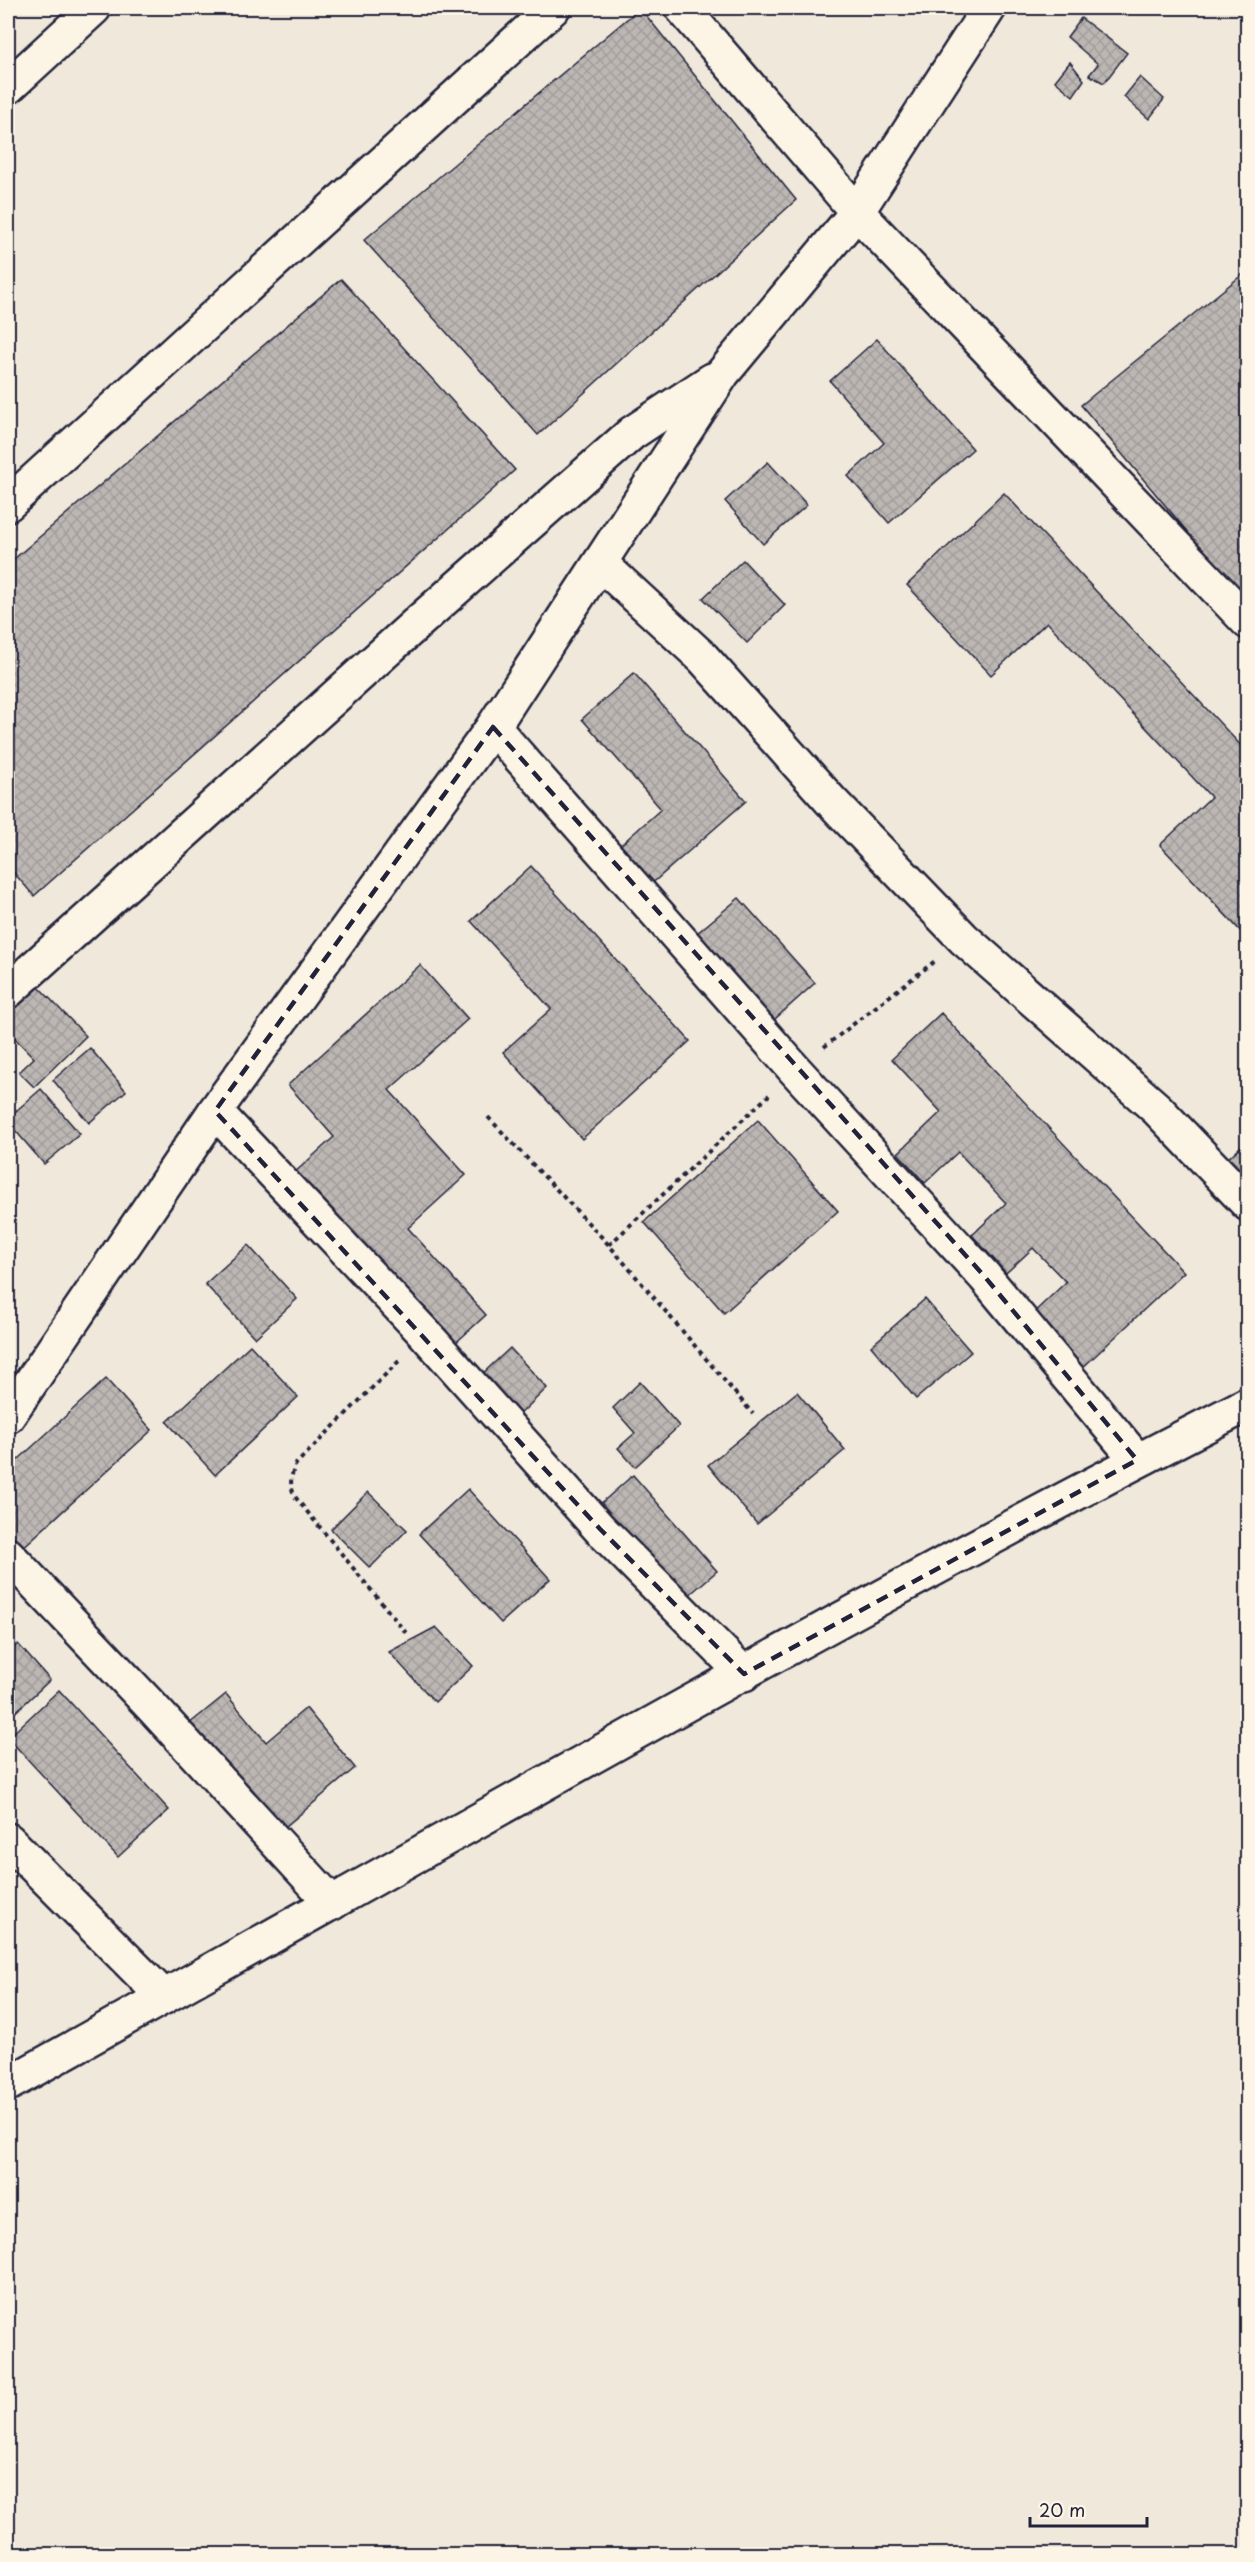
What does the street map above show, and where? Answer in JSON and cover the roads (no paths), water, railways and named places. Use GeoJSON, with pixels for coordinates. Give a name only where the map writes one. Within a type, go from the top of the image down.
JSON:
{"type":"FeatureCollection","features":[{"type":"Feature","properties":{"kind":"street"},"geometry":{"type":"LineString","coordinates":[[8,87],[94,8]]}},
{"type":"Feature","properties":{"kind":"street"},"geometry":{"type":"LineString","coordinates":[[8,504],[553,8]]}},
{"type":"Feature","properties":{"kind":"street"},"geometry":{"type":"LineString","coordinates":[[682,8],[857,212],[1248,622]]}},
{"type":"Feature","properties":{"kind":"street"},"geometry":{"type":"LineString","coordinates":[[8,1416],[215,1111],[493,727],[723,373],[857,212],[988,8]]}},
{"type":"Feature","properties":{"kind":"street"},"geometry":{"type":"LineString","coordinates":[[8,991],[416,624],[632,434],[723,373]]}},
{"type":"Feature","properties":{"kind":"street"},"geometry":{"type":"LineString","coordinates":[[600,563],[703,658],[831,801],[964,939],[1157,1109],[1248,1204]]}},
{"type":"Feature","properties":{"kind":"street"},"geometry":{"type":"LineString","coordinates":[[493,727],[795,1070],[985,1277],[1137,1460]]}},
{"type":"Feature","properties":{"kind":"street"},"geometry":{"type":"LineString","coordinates":[[215,1111],[426,1335],[600,1529],[744,1674]]}},
{"type":"Feature","properties":{"kind":"street"},"geometry":{"type":"LineString","coordinates":[[8,2084],[744,1674],[1137,1460],[1248,1404]]}},
{"type":"Feature","properties":{"kind":"street"},"geometry":{"type":"LineString","coordinates":[[8,1555],[332,1903]]}},
{"type":"Feature","properties":{"kind":"street"},"geometry":{"type":"LineString","coordinates":[[8,1840],[164,1997]]}}]}
